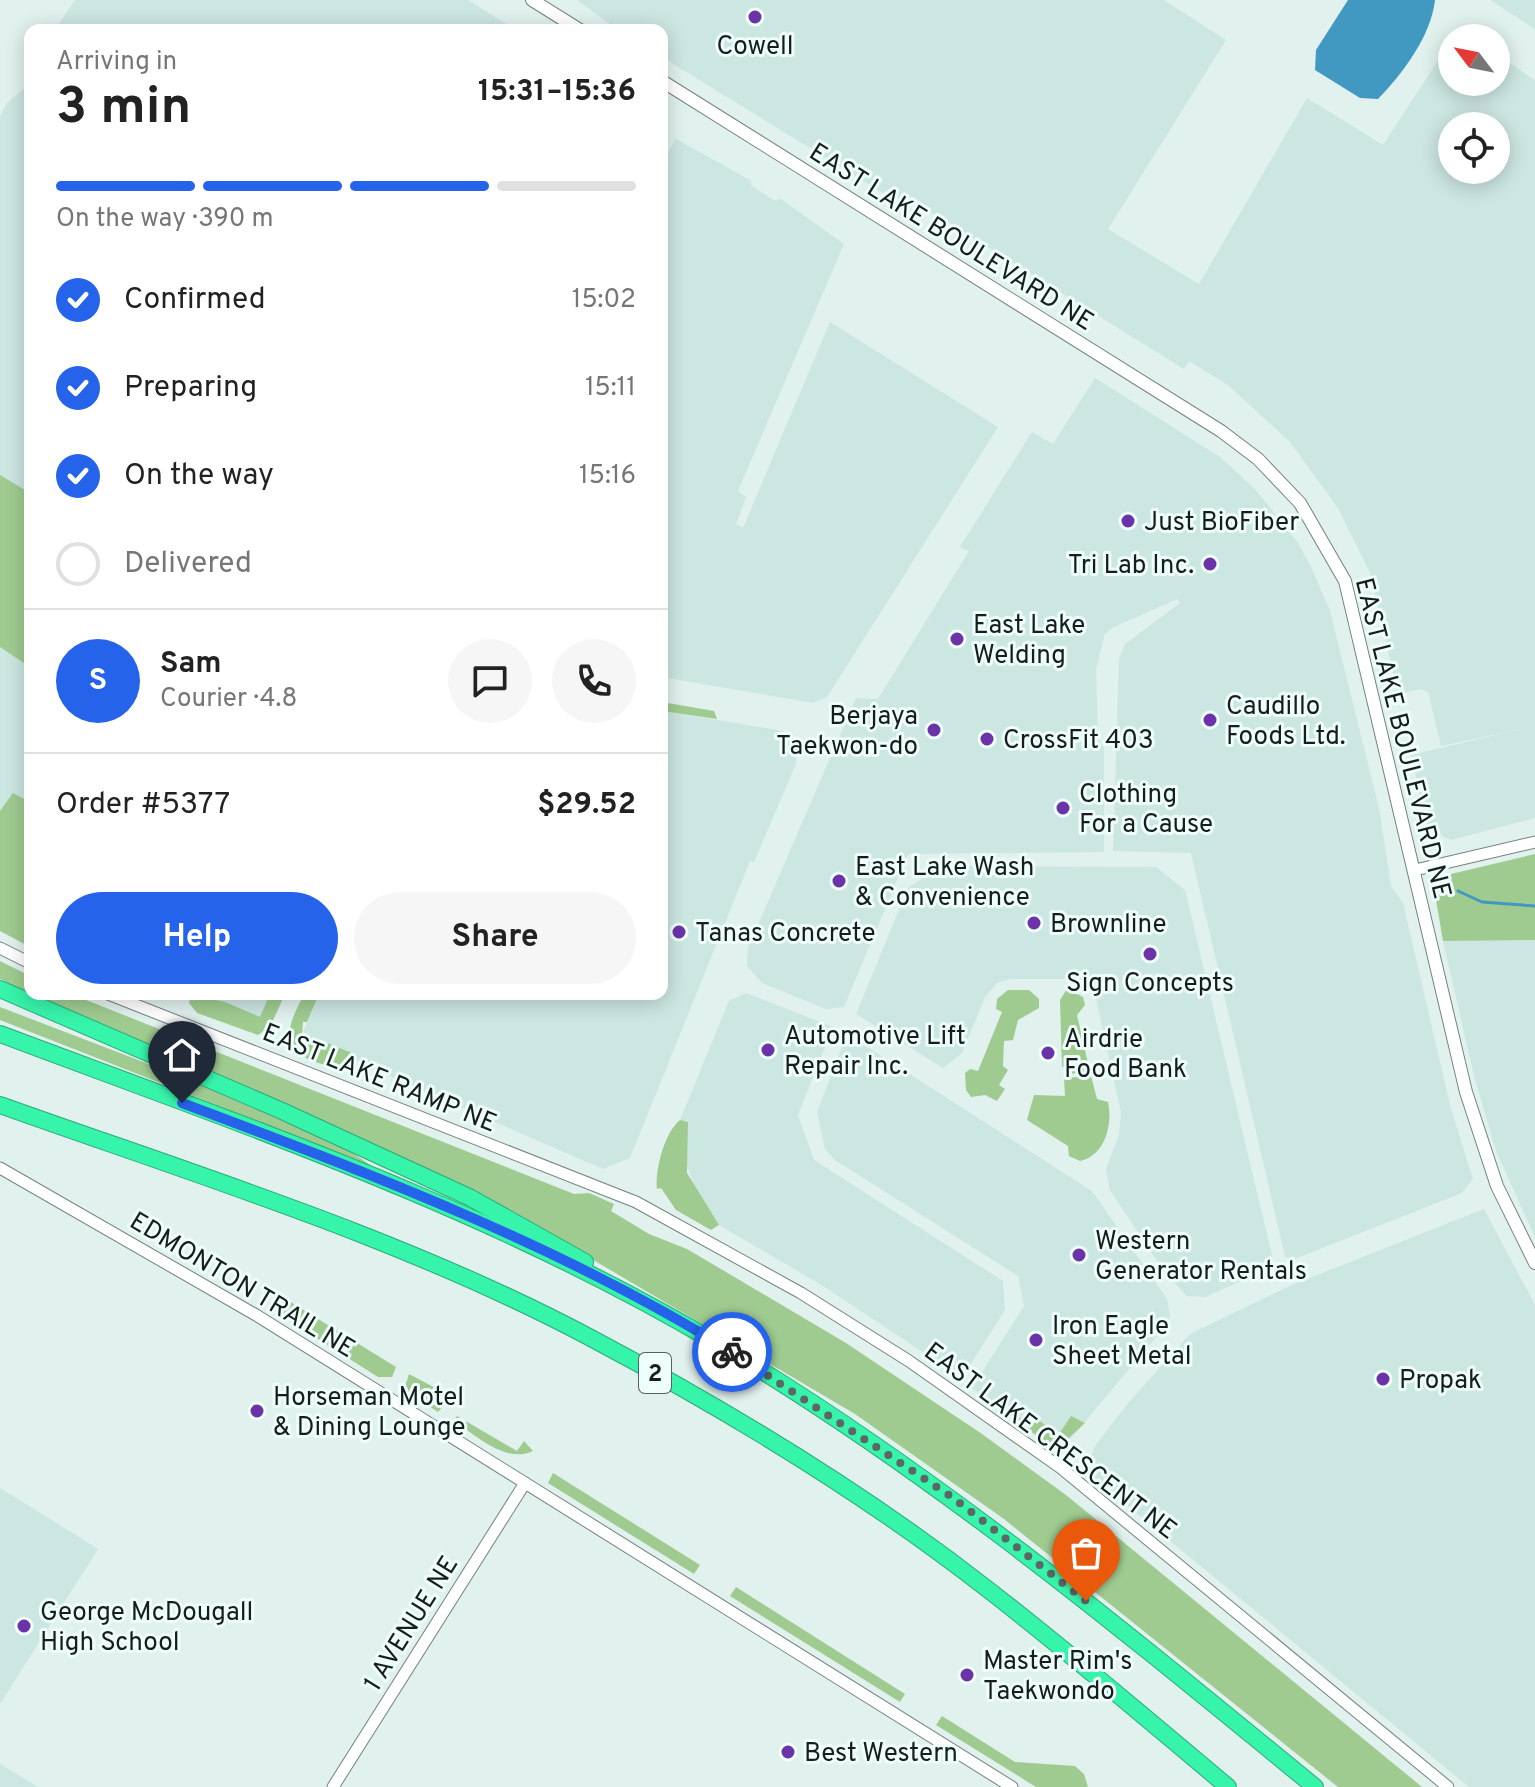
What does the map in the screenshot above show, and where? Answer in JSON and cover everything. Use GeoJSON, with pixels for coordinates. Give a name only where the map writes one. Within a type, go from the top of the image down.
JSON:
{"type":"FeatureCollection","features":[{"type":"Feature","properties":{"kind":"highway"},"geometry":{"type":"LineString","coordinates":[[0,989],[282,1111],[471,1198],[576,1256],[680,1323]]}},
{"type":"Feature","properties":{"kind":"highway"},"geometry":{"type":"LineString","coordinates":[[0,996],[65,1019]]}},
{"type":"Feature","properties":{"kind":"highway","name":"2"},"geometry":{"type":"LineString","coordinates":[[0,1034],[356,1169],[464,1215],[680,1323],[763,1372],[952,1497],[1315,1787]]}},
{"type":"Feature","properties":{"kind":"highway","name":"2"},"geometry":{"type":"LineString","coordinates":[[0,1105],[393,1246],[587,1336],[643,1366],[747,1426],[926,1544],[995,1595],[1228,1787]]}},
{"type":"Feature","properties":{"kind":"main road"},"geometry":{"type":"LineString","coordinates":[[532,0],[570,24]]}},
{"type":"Feature","properties":{"kind":"main road","name":"EAST LAKE BOULEVARD NE"},"geometry":{"type":"LineString","coordinates":[[668,85],[1221,431],[1281,481],[1319,530],[1345,581],[1466,1092],[1497,1186],[1535,1263]]}},
{"type":"Feature","properties":{"kind":"street"},"geometry":{"type":"LineString","coordinates":[[1415,870],[1535,842]]}},
{"type":"Feature","properties":{"kind":"street"},"geometry":{"type":"LineString","coordinates":[[0,948],[24,960]]}},
{"type":"Feature","properties":{"kind":"street","name":"EAST LAKE RAMP NE"},"geometry":{"type":"LineString","coordinates":[[123,1000],[636,1202]]}},
{"type":"Feature","properties":{"kind":"street","name":"EDMONTON TRAIL NE"},"geometry":{"type":"LineString","coordinates":[[0,1168],[256,1315],[1012,1787]]}},
{"type":"Feature","properties":{"kind":"street","name":"EAST LAKE CRESCENT NE"},"geometry":{"type":"LineString","coordinates":[[636,1202],[837,1315],[997,1422],[1132,1525],[1448,1787]]}},
{"type":"Feature","properties":{"kind":"street","name":"1 AVENUE NE"},"geometry":{"type":"LineString","coordinates":[[333,1787],[525,1483]]}},
{"type":"Feature","properties":{"kind":"shaded area"},"geometry":{"type":"Polygon","coordinates":[[[75,0],[468,0],[506,24],[59,24],[75,0]]]}},
{"type":"Feature","properties":{"kind":"shaded area"},"geometry":{"type":"Polygon","coordinates":[[[577,0],[1164,0],[1226,40],[1108,229],[1199,284],[1307,98],[1383,145],[1438,61],[1438,96],[1510,96],[1510,63],[1535,80],[1535,818],[1451,840],[1428,829],[1411,755],[1525,728],[1441,746],[1428,692],[1421,689],[1398,694],[1370,573],[1338,508],[1290,442],[1228,385],[1189,361],[1184,369],[936,215],[883,193],[668,61],[668,24],[610,24],[577,0]]]}},
{"type":"Feature","properties":{"kind":"shaded area"},"geometry":{"type":"Polygon","coordinates":[[[1490,0],[1535,0],[1535,29],[1490,0]]]}},
{"type":"Feature","properties":{"kind":"shaded area"},"geometry":{"type":"Polygon","coordinates":[[[24,88],[24,918],[0,908],[0,116],[7,103],[24,88]]]}},
{"type":"Feature","properties":{"kind":"shaded area"},"geometry":{"type":"Polygon","coordinates":[[[676,139],[750,180],[752,186],[774,200],[781,199],[844,244],[738,491],[746,497],[736,524],[743,528],[830,322],[998,427],[827,697],[813,703],[668,678],[668,152],[676,139]]]}},
{"type":"Feature","properties":{"kind":"shaded area"},"geometry":{"type":"Polygon","coordinates":[[[1095,378],[1220,457],[1255,489],[1298,543],[1312,569],[1330,611],[1379,808],[1391,886],[1403,903],[1451,1109],[1473,1179],[1462,1193],[1292,1260],[1285,1256],[1191,853],[1113,851],[1119,659],[1125,644],[1180,603],[1177,599],[1105,634],[1096,669],[1098,738],[1104,748],[1104,852],[908,854],[844,1007],[826,1009],[762,983],[747,966],[748,948],[856,698],[878,699],[969,551],[960,547],[1032,432],[1053,444],[1095,378]]]}},
{"type":"Feature","properties":{"kind":"shaded area"},"geometry":{"type":"Polygon","coordinates":[[[668,712],[783,731],[795,739],[796,764],[754,862],[750,861],[630,1158],[603,1169],[371,1068],[303,1032],[316,1000],[668,1000],[668,712]]]}},
{"type":"Feature","properties":{"kind":"shaded area"},"geometry":{"type":"Polygon","coordinates":[[[941,866],[1156,867],[1185,890],[1273,1260],[1270,1268],[1205,1297],[1187,1296],[1165,1273],[1110,1190],[1106,1169],[1119,1135],[1121,1112],[1096,998],[1085,984],[1068,979],[1010,979],[997,983],[985,997],[962,1053],[943,1068],[856,1014],[908,888],[941,866]]]}},
{"type":"Feature","properties":{"kind":"shaded area"},"geometry":{"type":"Polygon","coordinates":[[[1491,938],[1535,940],[1535,1237],[1496,1151],[1475,1080],[1443,941],[1491,938]]]}},
{"type":"Feature","properties":{"kind":"shaded area"},"geometry":{"type":"Polygon","coordinates":[[[746,993],[833,1027],[798,1115],[814,1160],[1003,1281],[1005,1310],[962,1378],[823,1286],[719,1225],[695,1188],[687,1165],[688,1122],[680,1120],[729,1001],[746,993]]]}},
{"type":"Feature","properties":{"kind":"shaded area"},"geometry":{"type":"Polygon","coordinates":[[[193,1000],[268,1000],[260,1019],[193,1000]]]}},
{"type":"Feature","properties":{"kind":"shaded area"},"geometry":{"type":"Polygon","coordinates":[[[850,1036],[1092,1191],[1167,1299],[1168,1323],[1067,1443],[1046,1442],[972,1388],[1024,1306],[1018,1276],[835,1160],[825,1149],[817,1112],[845,1039],[850,1036]]]}},
{"type":"Feature","properties":{"kind":"shaded area"},"geometry":{"type":"Polygon","coordinates":[[[1484,1209],[1535,1305],[1535,1787],[1469,1787],[1095,1479],[1087,1466],[1095,1446],[1129,1402],[1190,1334],[1292,1285],[1484,1209]]]}},
{"type":"Feature","properties":{"kind":"shaded area","name":"George McDougall High School"},"geometry":{"type":"Polygon","coordinates":[[[0,1488],[98,1549],[0,1704],[0,1488]]]}},
{"type":"Feature","properties":{"kind":"shaded area"},"geometry":{"type":"Polygon","coordinates":[[[0,1764],[38,1787],[0,1787],[0,1764]]]}},
{"type":"Feature","properties":{"kind":"green space"},"geometry":{"type":"Polygon","coordinates":[[[0,475],[24,489],[24,663],[0,647],[0,475]]]}},
{"type":"Feature","properties":{"kind":"green space"},"geometry":{"type":"Polygon","coordinates":[[[668,703],[714,711],[717,719],[668,712],[668,703]]]}},
{"type":"Feature","properties":{"kind":"green space"},"geometry":{"type":"Polygon","coordinates":[[[13,793],[24,799],[24,944],[0,931],[0,811],[13,793]]]}},
{"type":"Feature","properties":{"kind":"green space"},"geometry":{"type":"Polygon","coordinates":[[[1535,854],[1535,940],[1443,941],[1435,894],[1451,874],[1535,854]]]}},
{"type":"Feature","properties":{"kind":"green space"},"geometry":{"type":"Polygon","coordinates":[[[0,961],[24,973],[24,990],[0,979],[0,961]]]}},
{"type":"Feature","properties":{"kind":"green space"},"geometry":{"type":"Polygon","coordinates":[[[1067,989],[1083,997],[1085,1005],[1077,1015],[1090,1072],[1068,1074],[1067,1067],[1062,1067],[1060,1000],[1067,989]]]}},
{"type":"Feature","properties":{"kind":"green space"},"geometry":{"type":"Polygon","coordinates":[[[1008,990],[1029,990],[1039,999],[1039,1008],[1018,1020],[1013,1040],[1004,1041],[1003,1066],[1008,1070],[999,1085],[1005,1089],[997,1101],[985,1095],[971,1097],[966,1090],[965,1073],[970,1069],[978,1071],[1002,1012],[996,1009],[997,999],[1008,990]]]}},
{"type":"Feature","properties":{"kind":"green space"},"geometry":{"type":"Polygon","coordinates":[[[45,1000],[86,1000],[574,1194],[589,1193],[614,1204],[611,1211],[649,1234],[687,1249],[846,1343],[982,1434],[1066,1495],[1422,1787],[1338,1787],[1004,1519],[855,1414],[527,1221],[45,1000]]]}},
{"type":"Feature","properties":{"kind":"green space"},"geometry":{"type":"Polygon","coordinates":[[[190,1000],[216,1000],[260,1017],[267,1000],[282,1000],[270,1027],[258,1035],[197,1013],[190,1000]]]}},
{"type":"Feature","properties":{"kind":"green space"},"geometry":{"type":"Polygon","coordinates":[[[301,1000],[316,1000],[307,1022],[303,1022],[302,1033],[357,1055],[355,1063],[327,1065],[298,1052],[290,1037],[294,1015],[301,1000]]]}},
{"type":"Feature","properties":{"kind":"green space"},"geometry":{"type":"Polygon","coordinates":[[[0,1007],[180,1076],[348,1150],[372,1166],[0,1020],[0,1007]]]}},
{"type":"Feature","properties":{"kind":"green space"},"geometry":{"type":"Polygon","coordinates":[[[1091,1076],[1097,1099],[1108,1102],[1108,1129],[1096,1153],[1080,1161],[1069,1156],[1068,1146],[1027,1120],[1034,1095],[1065,1096],[1064,1078],[1091,1076]]]}},
{"type":"Feature","properties":{"kind":"green space"},"geometry":{"type":"Polygon","coordinates":[[[680,1120],[688,1122],[687,1173],[719,1225],[711,1230],[676,1210],[661,1188],[657,1189],[662,1152],[669,1134],[680,1120]]]}},
{"type":"Feature","properties":{"kind":"green space"},"geometry":{"type":"Polygon","coordinates":[[[284,1298],[396,1367],[392,1377],[378,1377],[271,1309],[284,1298]]]}},
{"type":"Feature","properties":{"kind":"green space"},"geometry":{"type":"Polygon","coordinates":[[[409,1374],[445,1393],[446,1402],[438,1412],[404,1390],[409,1374]]]}},
{"type":"Feature","properties":{"kind":"green space"},"geometry":{"type":"Polygon","coordinates":[[[457,1416],[517,1451],[524,1441],[533,1451],[512,1454],[502,1451],[454,1421],[457,1416]]]}},
{"type":"Feature","properties":{"kind":"green space"},"geometry":{"type":"Polygon","coordinates":[[[1071,1416],[1085,1423],[1062,1444],[1045,1442],[1017,1421],[1019,1417],[1030,1424],[1035,1418],[1059,1434],[1071,1416]]]}},
{"type":"Feature","properties":{"kind":"green space"},"geometry":{"type":"Polygon","coordinates":[[[553,1473],[700,1565],[694,1574],[548,1483],[553,1473]]]}},
{"type":"Feature","properties":{"kind":"green space"},"geometry":{"type":"Polygon","coordinates":[[[736,1587],[905,1694],[900,1702],[730,1596],[736,1587]]]}},
{"type":"Feature","properties":{"kind":"green space"},"geometry":{"type":"Polygon","coordinates":[[[942,1716],[1015,1762],[1075,1766],[1084,1774],[1088,1787],[1036,1787],[936,1725],[942,1716]]]}},
{"type":"Feature","properties":{"kind":"water"},"geometry":{"type":"Polygon","coordinates":[[[1348,0],[1435,0],[1422,40],[1397,78],[1378,99],[1360,98],[1315,70],[1316,50],[1348,0]]]}},
{"type":"Feature","properties":{"kind":"waterway"},"geometry":{"type":"LineString","coordinates":[[1458,891],[1482,902],[1535,906]]}},
{"type":"Feature","properties":{"kind":"way so far"},"geometry":{"type":"LineString","coordinates":[[732,1352],[952,1497],[1086,1601]]}},
{"type":"Feature","properties":{"kind":"place","name":"Cowell"},"geometry":{"type":"Point","coordinates":[755,17]}},
{"type":"Feature","properties":{"kind":"place","name":"Just BioFiber"},"geometry":{"type":"Point","coordinates":[1128,521]}},
{"type":"Feature","properties":{"kind":"place","name":"Tri Lab Inc."},"geometry":{"type":"Point","coordinates":[1210,564]}},
{"type":"Feature","properties":{"kind":"place","name":"East Lake Welding"},"geometry":{"type":"Point","coordinates":[957,639]}},
{"type":"Feature","properties":{"kind":"place","name":"Caudillo Foods Ltd."},"geometry":{"type":"Point","coordinates":[1210,720]}},
{"type":"Feature","properties":{"kind":"place","name":"Berjaya Taekwon-do"},"geometry":{"type":"Point","coordinates":[934,730]}},
{"type":"Feature","properties":{"kind":"place","name":"CrossFit 403"},"geometry":{"type":"Point","coordinates":[987,739]}},
{"type":"Feature","properties":{"kind":"place","name":"Clothing For a Cause"},"geometry":{"type":"Point","coordinates":[1063,808]}},
{"type":"Feature","properties":{"kind":"place","name":"East Lake Wash & Convenience"},"geometry":{"type":"Point","coordinates":[839,881]}},
{"type":"Feature","properties":{"kind":"place","name":"Brownline"},"geometry":{"type":"Point","coordinates":[1034,923]}},
{"type":"Feature","properties":{"kind":"place","name":"Tanas Concrete"},"geometry":{"type":"Point","coordinates":[679,932]}},
{"type":"Feature","properties":{"kind":"place","name":"Sign Concepts"},"geometry":{"type":"Point","coordinates":[1150,954]}},
{"type":"Feature","properties":{"kind":"place","name":"Automotive Lift Repair Inc."},"geometry":{"type":"Point","coordinates":[768,1050]}},
{"type":"Feature","properties":{"kind":"place","name":"Airdrie Food Bank"},"geometry":{"type":"Point","coordinates":[1048,1053]}},
{"type":"Feature","properties":{"kind":"place","name":"Western Generator Rentals"},"geometry":{"type":"Point","coordinates":[1079,1255]}},
{"type":"Feature","properties":{"kind":"place","name":"Iron Eagle Sheet Metal"},"geometry":{"type":"Point","coordinates":[1036,1340]}},
{"type":"Feature","properties":{"kind":"place","name":"Propak"},"geometry":{"type":"Point","coordinates":[1383,1379]}},
{"type":"Feature","properties":{"kind":"place","name":"Horseman Motel & Dining Lounge"},"geometry":{"type":"Point","coordinates":[257,1411]}},
{"type":"Feature","properties":{"kind":"place","name":"George McDougall High School"},"geometry":{"type":"Point","coordinates":[24,1626]}},
{"type":"Feature","properties":{"kind":"place","name":"Master Rim's Taekwondo"},"geometry":{"type":"Point","coordinates":[967,1675]}},
{"type":"Feature","properties":{"kind":"place","name":"Best Western"},"geometry":{"type":"Point","coordinates":[788,1752]}},
{"type":"Feature","properties":{"kind":"route"},"geometry":{"type":"LineString","coordinates":[[182,1103],[356,1169],[478,1221],[570,1265],[732,1352]]}}]}
